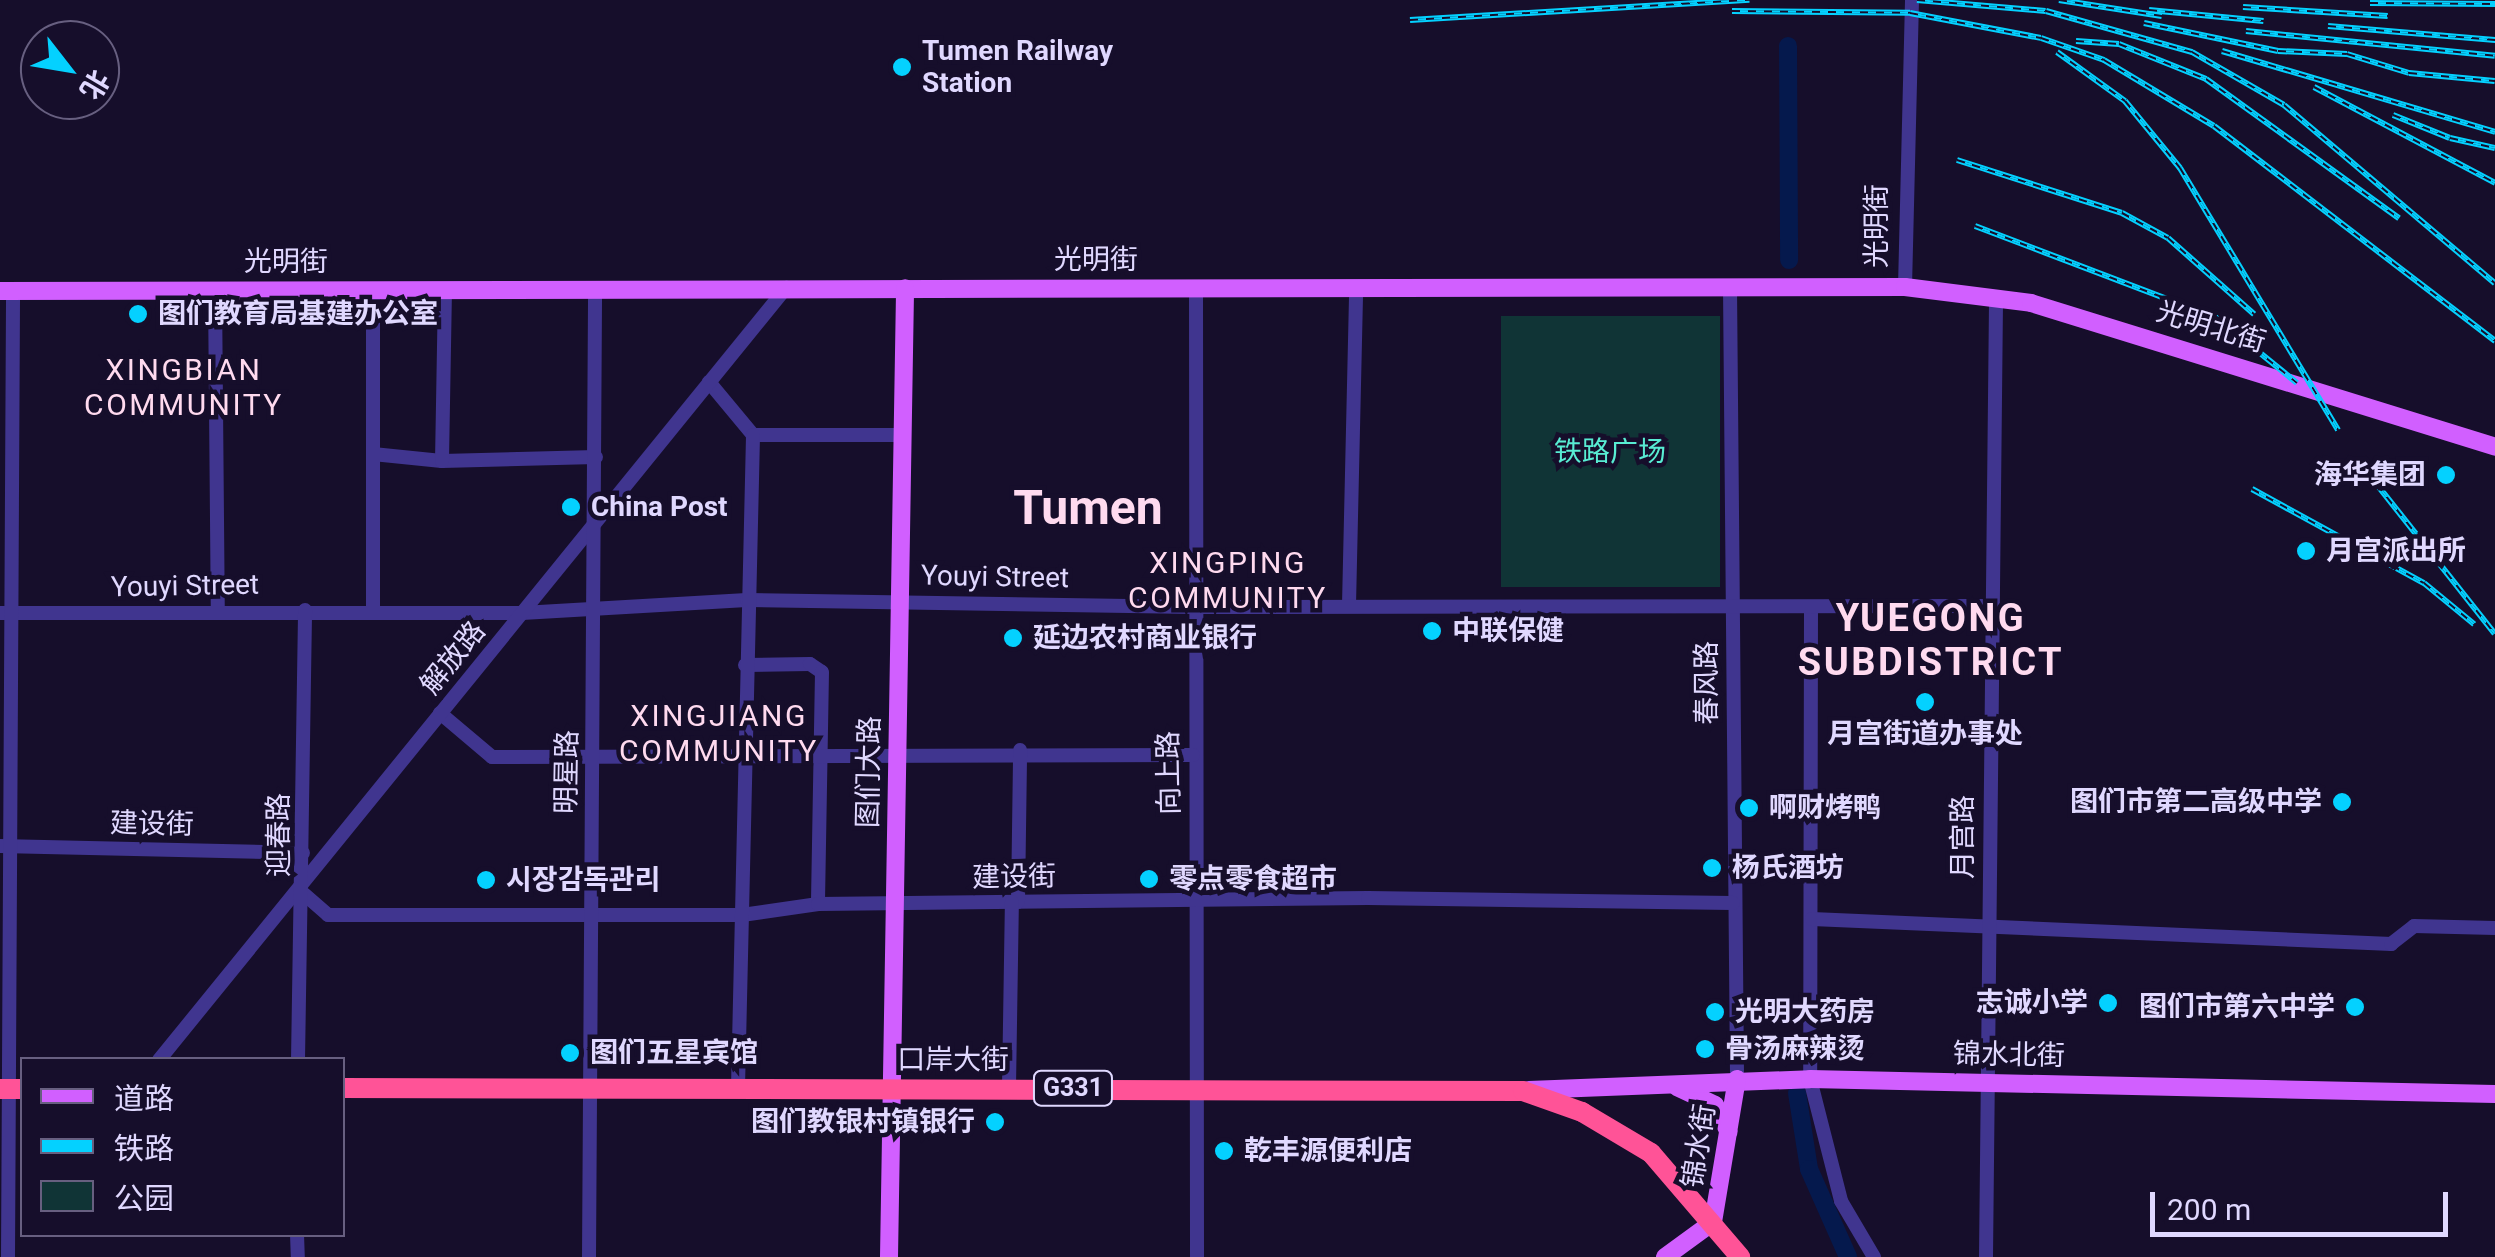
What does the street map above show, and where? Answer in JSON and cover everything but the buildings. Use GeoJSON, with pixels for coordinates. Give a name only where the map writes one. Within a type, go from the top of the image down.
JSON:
{"type":"FeatureCollection","features":[{"type":"Feature","properties":{"kind":"highway","name":"口岸大街"},"geometry":{"type":"LineString","coordinates":[[345,1088],[1523,1091],[1582,1112],[1650,1153],[1740,1257]]}},
{"type":"Feature","properties":{"kind":"main road","name":"光明街"},"geometry":{"type":"LineString","coordinates":[[6,291],[1905,287]]}},
{"type":"Feature","properties":{"kind":"main road","name":"光明北街"},"geometry":{"type":"LineString","coordinates":[[1905,287],[1996,298],[2156,338],[2495,447]]}},
{"type":"Feature","properties":{"kind":"main road","name":"图们大路"},"geometry":{"type":"LineString","coordinates":[[890,1257],[905,288]]}},
{"type":"Feature","properties":{"kind":"main road","name":"锦水北街"},"geometry":{"type":"LineString","coordinates":[[1523,1091],[1737,1079],[1810,1079],[2495,1094]]}},
{"type":"Feature","properties":{"kind":"main road","name":"锦水街"},"geometry":{"type":"LineString","coordinates":[[1665,1257],[1713,1222],[1737,1079]]}},
{"type":"Feature","properties":{"kind":"main road"},"geometry":{"type":"LineString","coordinates":[[1662,1083],[1697,1091],[1715,1104],[1729,1132]]}},
{"type":"Feature","properties":{"kind":"street","name":"光明街"},"geometry":{"type":"LineString","coordinates":[[1905,287],[1912,0]]}},
{"type":"Feature","properties":{"kind":"street","name":"向上路"},"geometry":{"type":"LineString","coordinates":[[1196,287],[1193,755],[1200,1092],[1197,1257]]}},
{"type":"Feature","properties":{"kind":"street"},"geometry":{"type":"LineString","coordinates":[[1349,605],[1356,287]]}},
{"type":"Feature","properties":{"kind":"street","name":"春风路"},"geometry":{"type":"LineString","coordinates":[[1730,287],[1737,1079]]}},
{"type":"Feature","properties":{"kind":"street","name":"解放路"},"geometry":{"type":"LineString","coordinates":[[160,1057],[786,288]]}},
{"type":"Feature","properties":{"kind":"street"},"geometry":{"type":"LineString","coordinates":[[442,461],[445,289]]}},
{"type":"Feature","properties":{"kind":"street","name":"明星路"},"geometry":{"type":"LineString","coordinates":[[589,1257],[595,289]]}},
{"type":"Feature","properties":{"kind":"street"},"geometry":{"type":"LineString","coordinates":[[214,290],[218,610]]}},
{"type":"Feature","properties":{"kind":"street"},"geometry":{"type":"LineString","coordinates":[[372,610],[373,290]]}},
{"type":"Feature","properties":{"kind":"street"},"geometry":{"type":"LineString","coordinates":[[6,291],[5,846],[11,1089],[8,1257]]}},
{"type":"Feature","properties":{"kind":"street","name":"月宫路"},"geometry":{"type":"LineString","coordinates":[[1986,1257],[1996,298]]}},
{"type":"Feature","properties":{"kind":"street"},"geometry":{"type":"LineString","coordinates":[[709,382],[753,435],[746,600],[738,1087]]}},
{"type":"Feature","properties":{"kind":"street"},"geometry":{"type":"LineString","coordinates":[[753,435],[902,435]]}},
{"type":"Feature","properties":{"kind":"street"},"geometry":{"type":"LineString","coordinates":[[373,454],[442,461],[596,457]]}},
{"type":"Feature","properties":{"kind":"street","name":"Youyi Street"},"geometry":{"type":"LineString","coordinates":[[4,613],[594,612],[746,600],[1193,607],[1990,606]]}},
{"type":"Feature","properties":{"kind":"street"},"geometry":{"type":"LineString","coordinates":[[1811,607],[1810,1079],[1841,1201],[1874,1257]]}},
{"type":"Feature","properties":{"kind":"street","name":"迎春路"},"geometry":{"type":"LineString","coordinates":[[298,1057],[304,894],[305,610]]}},
{"type":"Feature","properties":{"kind":"street"},"geometry":{"type":"LineString","coordinates":[[745,665],[810,664],[822,672],[818,904]]}},
{"type":"Feature","properties":{"kind":"street"},"geometry":{"type":"LineString","coordinates":[[440,713],[492,757],[592,760],[1020,750],[1193,755]]}},
{"type":"Feature","properties":{"kind":"street"},"geometry":{"type":"LineString","coordinates":[[1009,1087],[1020,750]]}},
{"type":"Feature","properties":{"kind":"street","name":"建设街"},"geometry":{"type":"LineString","coordinates":[[5,846],[303,853]]}},
{"type":"Feature","properties":{"kind":"street","name":"建设街"},"geometry":{"type":"LineString","coordinates":[[304,894],[328,915],[742,914],[818,904],[1196,900],[1734,903]]}},
{"type":"Feature","properties":{"kind":"street"},"geometry":{"type":"LineString","coordinates":[[1812,919],[2391,944],[2414,926],[2495,928]]}},
{"type":"Feature","properties":{"kind":"green space","name":"铁路广场"},"geometry":{"type":"Polygon","coordinates":[[[1501,316],[1720,316],[1720,587],[1501,587],[1501,316]]]}},
{"type":"Feature","properties":{"kind":"waterway"},"geometry":{"type":"LineString","coordinates":[[1788,46],[1789,260]]}},
{"type":"Feature","properties":{"kind":"waterway"},"geometry":{"type":"LineString","coordinates":[[1797,1093],[1809,1169],[1848,1257]]}},
{"type":"Feature","properties":{"kind":"railway"},"geometry":{"type":"LineString","coordinates":[[1410,20],[1749,0]]}},
{"type":"Feature","properties":{"kind":"railway"},"geometry":{"type":"LineString","coordinates":[[1917,0],[2046,11],[2192,52],[2284,105],[2495,283]]}},
{"type":"Feature","properties":{"kind":"railway"},"geometry":{"type":"LineString","coordinates":[[2059,0],[2162,16]]}},
{"type":"Feature","properties":{"kind":"railway"},"geometry":{"type":"LineString","coordinates":[[2370,3],[2495,4]]}},
{"type":"Feature","properties":{"kind":"railway"},"geometry":{"type":"LineString","coordinates":[[2243,7],[2388,16]]}},
{"type":"Feature","properties":{"kind":"railway"},"geometry":{"type":"LineString","coordinates":[[2149,10],[2263,21]]}},
{"type":"Feature","properties":{"kind":"railway"},"geometry":{"type":"LineString","coordinates":[[1732,11],[1910,13],[2041,38],[2104,60],[2214,126],[2495,341]]}},
{"type":"Feature","properties":{"kind":"railway"},"geometry":{"type":"LineString","coordinates":[[2144,23],[2278,51],[2347,54],[2409,73],[2495,81]]}},
{"type":"Feature","properties":{"kind":"railway"},"geometry":{"type":"LineString","coordinates":[[2328,26],[2495,40]]}},
{"type":"Feature","properties":{"kind":"railway"},"geometry":{"type":"LineString","coordinates":[[2246,31],[2495,56]]}},
{"type":"Feature","properties":{"kind":"railway"},"geometry":{"type":"LineString","coordinates":[[2076,41],[2119,44],[2206,79],[2399,218]]}},
{"type":"Feature","properties":{"kind":"railway"},"geometry":{"type":"LineString","coordinates":[[2222,51],[2495,132]]}},
{"type":"Feature","properties":{"kind":"railway"},"geometry":{"type":"LineString","coordinates":[[2057,52],[2125,101],[2180,168],[2338,430]]}},
{"type":"Feature","properties":{"kind":"railway"},"geometry":{"type":"LineString","coordinates":[[2314,87],[2495,183]]}},
{"type":"Feature","properties":{"kind":"railway"},"geometry":{"type":"LineString","coordinates":[[2393,115],[2450,138],[2495,148]]}},
{"type":"Feature","properties":{"kind":"railway"},"geometry":{"type":"LineString","coordinates":[[1957,160],[2122,213],[2168,238],[2254,314]]}},
{"type":"Feature","properties":{"kind":"railway"},"geometry":{"type":"LineString","coordinates":[[1975,226],[2217,318],[2297,383]]}},
{"type":"Feature","properties":{"kind":"railway"},"geometry":{"type":"LineString","coordinates":[[2367,472],[2495,634]]}},
{"type":"Feature","properties":{"kind":"railway"},"geometry":{"type":"LineString","coordinates":[[2252,489],[2424,583],[2474,624]]}},
{"type":"Feature","properties":{"kind":"place","name":"Tumen Railway Station"},"geometry":{"type":"Point","coordinates":[902,67]}},
{"type":"Feature","properties":{"kind":"place","name":"图们教育局基建办公室"},"geometry":{"type":"Point","coordinates":[138,314]}},
{"type":"Feature","properties":{"kind":"place","name":"海华集团"},"geometry":{"type":"Point","coordinates":[2446,475]}},
{"type":"Feature","properties":{"kind":"place","name":"China Post"},"geometry":{"type":"Point","coordinates":[571,507]}},
{"type":"Feature","properties":{"kind":"place","name":"月宫派出所"},"geometry":{"type":"Point","coordinates":[2306,551]}},
{"type":"Feature","properties":{"kind":"place","name":"中联保健"},"geometry":{"type":"Point","coordinates":[1432,631]}},
{"type":"Feature","properties":{"kind":"place","name":"延边农村商业银行"},"geometry":{"type":"Point","coordinates":[1013,638]}},
{"type":"Feature","properties":{"kind":"place","name":"月宫街道办事处"},"geometry":{"type":"Point","coordinates":[1925,702]}},
{"type":"Feature","properties":{"kind":"place","name":"图们市第二高级中学"},"geometry":{"type":"Point","coordinates":[2342,802]}},
{"type":"Feature","properties":{"kind":"place","name":"啊财烤鸭"},"geometry":{"type":"Point","coordinates":[1749,808]}},
{"type":"Feature","properties":{"kind":"place","name":"杨氏酒坊"},"geometry":{"type":"Point","coordinates":[1712,868]}},
{"type":"Feature","properties":{"kind":"place","name":"零点零食超市"},"geometry":{"type":"Point","coordinates":[1149,879]}},
{"type":"Feature","properties":{"kind":"place","name":"시장감독관리"},"geometry":{"type":"Point","coordinates":[486,880]}},
{"type":"Feature","properties":{"kind":"place","name":"志诚小学"},"geometry":{"type":"Point","coordinates":[2108,1003]}},
{"type":"Feature","properties":{"kind":"place","name":"图们市第六中学"},"geometry":{"type":"Point","coordinates":[2355,1007]}},
{"type":"Feature","properties":{"kind":"place","name":"光明大药房"},"geometry":{"type":"Point","coordinates":[1715,1012]}},
{"type":"Feature","properties":{"kind":"place","name":"骨汤麻辣烫"},"geometry":{"type":"Point","coordinates":[1705,1049]}},
{"type":"Feature","properties":{"kind":"place","name":"图们五星宾馆"},"geometry":{"type":"Point","coordinates":[570,1053]}},
{"type":"Feature","properties":{"kind":"place","name":"图们教银村镇银行"},"geometry":{"type":"Point","coordinates":[995,1122]}},
{"type":"Feature","properties":{"kind":"place","name":"乾丰源便利店"},"geometry":{"type":"Point","coordinates":[1224,1151]}},
{"type":"Feature","properties":{"kind":"district","name":"XINGBIAN COMMUNITY"},"geometry":{"type":"Point","coordinates":[184,387]}},
{"type":"Feature","properties":{"kind":"district","name":"Tumen"},"geometry":{"type":"Point","coordinates":[1088,508]}},
{"type":"Feature","properties":{"kind":"district","name":"XINGPING COMMUNITY"},"geometry":{"type":"Point","coordinates":[1228,580]}},
{"type":"Feature","properties":{"kind":"district","name":"YUEGONG SUBDISTRICT"},"geometry":{"type":"Point","coordinates":[1931,641]}},
{"type":"Feature","properties":{"kind":"district","name":"XINGJIANG COMMUNITY"},"geometry":{"type":"Point","coordinates":[719,733]}}]}
